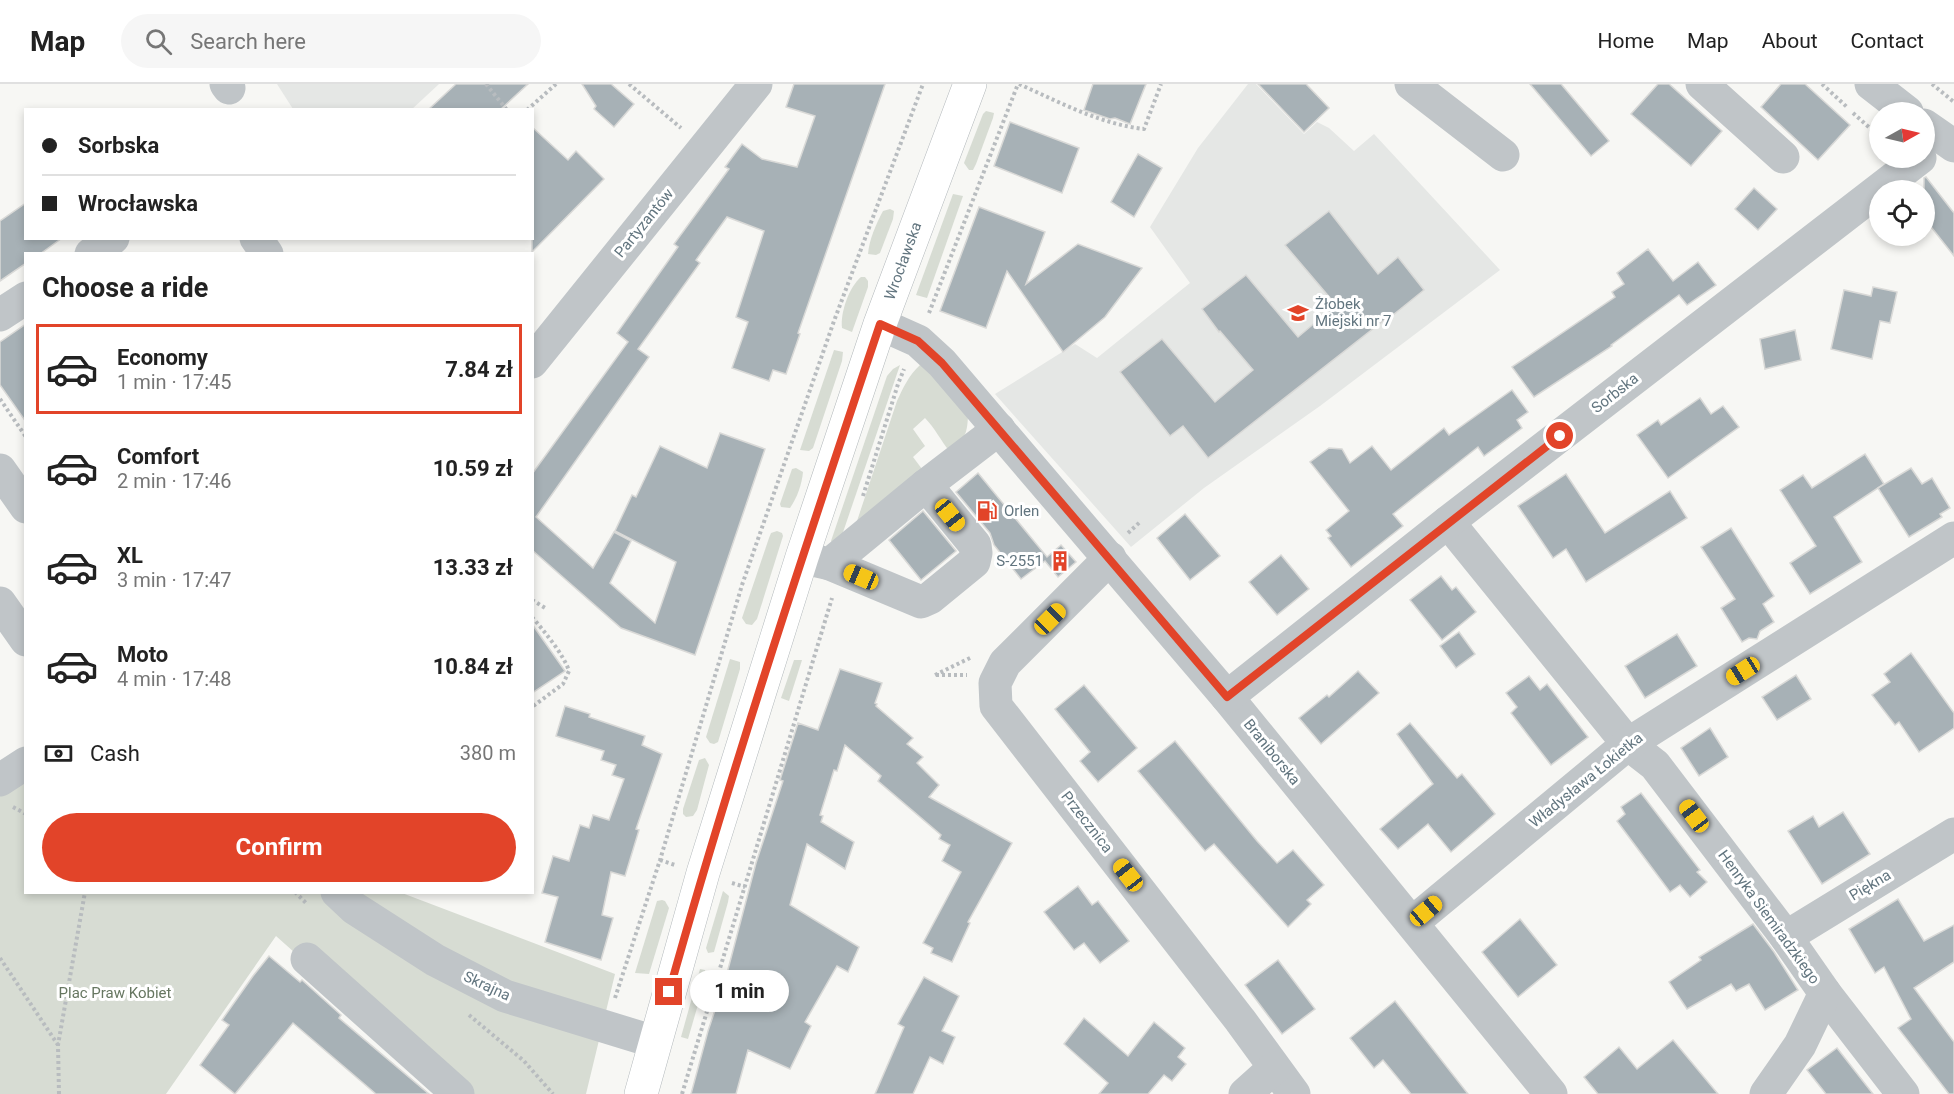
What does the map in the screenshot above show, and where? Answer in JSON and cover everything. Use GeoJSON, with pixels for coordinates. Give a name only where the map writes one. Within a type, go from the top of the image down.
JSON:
{"type":"FeatureCollection","features":[{"type":"Feature","properties":{"kind":"main road","name":"Wrocławska"},"geometry":{"type":"LineString","coordinates":[[641,1094],[703,873],[816,561],[880,324],[970,84]]}},
{"type":"Feature","properties":{"kind":"street","name":"Partyzantów"},"geometry":{"type":"LineString","coordinates":[[534,360],[756,84]]}},
{"type":"Feature","properties":{"kind":"street"},"geometry":{"type":"LineString","coordinates":[[1411,84],[1503,155]]}},
{"type":"Feature","properties":{"kind":"street"},"geometry":{"type":"LineString","coordinates":[[1871,84],[1894,102]]}},
{"type":"Feature","properties":{"kind":"street"},"geometry":{"type":"LineString","coordinates":[[1706,85],[1783,157]]}},
{"type":"Feature","properties":{"kind":"street","name":"Sorbska"},"geometry":{"type":"LineString","coordinates":[[1227,697],[1902,168]]}},
{"type":"Feature","properties":{"kind":"street"},"geometry":{"type":"LineString","coordinates":[[0,315],[24,299]]}},
{"type":"Feature","properties":{"kind":"street","name":"Braniborska"},"geometry":{"type":"LineString","coordinates":[[880,324],[918,341],[942,363],[1227,697],[1551,1094]]}},
{"type":"Feature","properties":{"kind":"street"},"geometry":{"type":"LineString","coordinates":[[816,561],[926,485],[999,429]]}},
{"type":"Feature","properties":{"kind":"street"},"geometry":{"type":"LineString","coordinates":[[0,470],[24,504]]}},
{"type":"Feature","properties":{"kind":"street"},"geometry":{"type":"LineString","coordinates":[[816,561],[921,602],[930,598],[974,562],[975,545],[926,485]]}},
{"type":"Feature","properties":{"kind":"street","name":"Henryka Siemiradzkiego"},"geometry":{"type":"LineString","coordinates":[[1448,522],[1628,744],[1655,765],[1903,1094]]}},
{"type":"Feature","properties":{"kind":"street","name":"Władysława Łokietka"},"geometry":{"type":"LineString","coordinates":[[1412,923],[1628,744],[1954,538]]}},
{"type":"Feature","properties":{"kind":"street","name":"Przecznica"},"geometry":{"type":"LineString","coordinates":[[1110,558],[1005,663],[995,683],[996,706],[1240,1020],[1294,1094]]}},
{"type":"Feature","properties":{"kind":"street"},"geometry":{"type":"LineString","coordinates":[[0,603],[24,637]]}},
{"type":"Feature","properties":{"kind":"street"},"geometry":{"type":"LineString","coordinates":[[0,780],[24,764]]}},
{"type":"Feature","properties":{"kind":"street","name":"Piękna"},"geometry":{"type":"LineString","coordinates":[[1786,937],[1954,834]]}},
{"type":"Feature","properties":{"kind":"street","name":"Skrajna"},"geometry":{"type":"LineString","coordinates":[[340,894],[354,908],[435,960],[505,996],[655,1042]]}},
{"type":"Feature","properties":{"kind":"street"},"geometry":{"type":"LineString","coordinates":[[307,959],[458,1094]]}},
{"type":"Feature","properties":{"kind":"street"},"geometry":{"type":"LineString","coordinates":[[1766,1094],[1800,1045],[1825,993]]}},
{"type":"Feature","properties":{"kind":"street"},"geometry":{"type":"LineString","coordinates":[[1245,1094],[1274,1068]]}},
{"type":"Feature","properties":{"kind":"path"},"geometry":{"type":"LineString","coordinates":[[486,84],[505,108]]}},
{"type":"Feature","properties":{"kind":"path"},"geometry":{"type":"LineString","coordinates":[[529,108],[556,84]]}},
{"type":"Feature","properties":{"kind":"path"},"geometry":{"type":"LineString","coordinates":[[629,84],[705,148]]}},
{"type":"Feature","properties":{"kind":"path"},"geometry":{"type":"LineString","coordinates":[[615,1001],[660,860],[742,585],[834,321],[923,84]]}},
{"type":"Feature","properties":{"kind":"path"},"geometry":{"type":"LineString","coordinates":[[1019,84],[1072,108],[1125,127],[1144,129],[1161,84]]}},
{"type":"Feature","properties":{"kind":"path"},"geometry":{"type":"LineString","coordinates":[[1932,84],[1954,102]]}},
{"type":"Feature","properties":{"kind":"path"},"geometry":{"type":"LineString","coordinates":[[0,399],[24,434]]}},
{"type":"Feature","properties":{"kind":"path"},"geometry":{"type":"LineString","coordinates":[[534,601],[547,609]]}},
{"type":"Feature","properties":{"kind":"path"},"geometry":{"type":"LineString","coordinates":[[534,620],[557,649],[569,671],[563,684],[534,706]]}},
{"type":"Feature","properties":{"kind":"path"},"geometry":{"type":"LineString","coordinates":[[977,675],[935,675],[957,663],[982,654]]}},
{"type":"Feature","properties":{"kind":"path"},"geometry":{"type":"LineString","coordinates":[[725,880],[745,887]]}},
{"type":"Feature","properties":{"kind":"path"},"geometry":{"type":"LineString","coordinates":[[58,1094],[58,1045],[85,894]]}},
{"type":"Feature","properties":{"kind":"path"},"geometry":{"type":"LineString","coordinates":[[0,958],[58,1045]]}},
{"type":"Feature","properties":{"kind":"shaded area"},"geometry":{"type":"Polygon","coordinates":[[[277,84],[439,84],[413,108],[292,108],[277,84]]]}},
{"type":"Feature","properties":{"kind":"shaded area","name":"Żłobek Miejski nr 7"},"geometry":{"type":"Polygon","coordinates":[[[1248,84],[1256,84],[1304,134],[1317,122],[1329,128],[1354,151],[1374,134],[1500,270],[1320,406],[1204,488],[1131,547],[995,394],[1075,344],[1097,358],[1190,283],[1150,227],[1198,148],[1248,84]]]}},
{"type":"Feature","properties":{"kind":"green space"},"geometry":{"type":"Polygon","coordinates":[[[986,111],[994,113],[993,118],[976,164],[973,170],[969,170],[964,163],[986,111]]]}},
{"type":"Feature","properties":{"kind":"green space"},"geometry":{"type":"Polygon","coordinates":[[[953,194],[963,196],[927,298],[916,295],[953,194]]]}},
{"type":"Feature","properties":{"kind":"green space"},"geometry":{"type":"Polygon","coordinates":[[[890,209],[894,211],[893,219],[880,253],[868,254],[871,238],[880,216],[883,211],[890,209]]]}},
{"type":"Feature","properties":{"kind":"green space"},"geometry":{"type":"Polygon","coordinates":[[[861,277],[865,277],[868,281],[868,287],[852,332],[842,328],[842,315],[849,294],[861,277]]]}},
{"type":"Feature","properties":{"kind":"green space"},"geometry":{"type":"Polygon","coordinates":[[[834,350],[843,352],[842,361],[813,448],[809,451],[800,450],[834,350]]]}},
{"type":"Feature","properties":{"kind":"green space"},"geometry":{"type":"Polygon","coordinates":[[[900,365],[839,544],[834,545],[831,541],[887,376],[900,365]]]}},
{"type":"Feature","properties":{"kind":"green space"},"geometry":{"type":"Polygon","coordinates":[[[920,365],[927,368],[968,416],[966,433],[950,452],[925,418],[913,429],[925,446],[913,457],[925,473],[854,530],[897,401],[909,377],[920,365]]]}},
{"type":"Feature","properties":{"kind":"green space"},"geometry":{"type":"Polygon","coordinates":[[[796,468],[803,472],[799,491],[790,508],[781,507],[792,469],[796,468]]]}},
{"type":"Feature","properties":{"kind":"green space"},"geometry":{"type":"Polygon","coordinates":[[[777,531],[783,536],[757,619],[752,625],[746,624],[742,618],[771,533],[777,531]]]}},
{"type":"Feature","properties":{"kind":"green space"},"geometry":{"type":"Polygon","coordinates":[[[730,659],[740,662],[740,669],[718,742],[714,744],[710,743],[706,737],[730,659]]]}},
{"type":"Feature","properties":{"kind":"green space"},"geometry":{"type":"Polygon","coordinates":[[[794,660],[802,660],[789,701],[781,698],[794,660]]]}},
{"type":"Feature","properties":{"kind":"green space"},"geometry":{"type":"Polygon","coordinates":[[[705,758],[709,765],[697,810],[693,816],[686,817],[683,809],[699,760],[705,758]]]}},
{"type":"Feature","properties":{"kind":"green space","name":"Plac Praw Kobiet"},"geometry":{"type":"Polygon","coordinates":[[[24,773],[24,894],[405,894],[615,974],[586,1094],[453,1094],[276,936],[166,1094],[0,1094],[0,786],[24,773]]]}},
{"type":"Feature","properties":{"kind":"green space"},"geometry":{"type":"Polygon","coordinates":[[[723,891],[729,896],[728,902],[714,952],[708,953],[706,948],[723,891]]]}},
{"type":"Feature","properties":{"kind":"green space"},"geometry":{"type":"Polygon","coordinates":[[[662,900],[669,908],[649,974],[635,973],[657,901],[662,900]]]}},
{"type":"Feature","properties":{"kind":"green space"},"geometry":{"type":"Polygon","coordinates":[[[700,969],[705,970],[706,977],[688,1039],[681,1037],[700,969]]]}},
{"type":"Feature","properties":{"kind":"building"},"geometry":{"type":"Polygon","coordinates":[[[456,84],[528,84],[502,108],[430,108],[456,84]]]}},
{"type":"Feature","properties":{"kind":"building"},"geometry":{"type":"Polygon","coordinates":[[[582,84],[611,84],[634,104],[614,127],[594,109],[596,106],[582,84]]]}},
{"type":"Feature","properties":{"kind":"building"},"geometry":{"type":"Polygon","coordinates":[[[794,84],[885,84],[798,333],[800,334],[786,374],[773,370],[769,381],[732,368],[748,322],[736,317],[764,231],[727,217],[696,260],[700,263],[638,349],[649,357],[536,517],[593,568],[614,532],[631,541],[610,583],[655,623],[676,562],[615,531],[632,495],[636,497],[660,446],[707,468],[720,433],[765,449],[695,655],[621,628],[534,552],[534,471],[628,342],[617,333],[678,247],[674,244],[729,169],[725,167],[742,144],[762,159],[797,167],[815,116],[786,107],[794,84]]]}},
{"type":"Feature","properties":{"kind":"building"},"geometry":{"type":"Polygon","coordinates":[[[1093,84],[1146,84],[1130,124],[1084,110],[1093,84]]]}},
{"type":"Feature","properties":{"kind":"building"},"geometry":{"type":"Polygon","coordinates":[[[1258,84],[1306,84],[1329,108],[1304,132],[1258,84]]]}},
{"type":"Feature","properties":{"kind":"building"},"geometry":{"type":"Polygon","coordinates":[[[1530,84],[1561,84],[1609,141],[1591,156],[1530,84]]]}},
{"type":"Feature","properties":{"kind":"building"},"geometry":{"type":"Polygon","coordinates":[[[1658,84],[1669,84],[1722,131],[1691,166],[1631,114],[1658,84]]]}},
{"type":"Feature","properties":{"kind":"building"},"geometry":{"type":"Polygon","coordinates":[[[1781,84],[1805,84],[1850,125],[1818,160],[1761,107],[1781,84]]]}},
{"type":"Feature","properties":{"kind":"building"},"geometry":{"type":"Polygon","coordinates":[[[1010,122],[1079,148],[1062,193],[994,166],[1010,122]]]}},
{"type":"Feature","properties":{"kind":"building"},"geometry":{"type":"Polygon","coordinates":[[[534,129],[568,160],[576,151],[604,179],[532,252],[532,240],[534,240],[534,129]]]}},
{"type":"Feature","properties":{"kind":"building"},"geometry":{"type":"Polygon","coordinates":[[[1138,154],[1162,168],[1134,217],[1111,202],[1138,154]]]}},
{"type":"Feature","properties":{"kind":"building"},"geometry":{"type":"Polygon","coordinates":[[[1754,188],[1777,209],[1758,230],[1735,209],[1754,188]]]}},
{"type":"Feature","properties":{"kind":"building"},"geometry":{"type":"Polygon","coordinates":[[[1935,189],[1954,213],[1954,256],[1935,232],[1935,189]]]}},
{"type":"Feature","properties":{"kind":"building"},"geometry":{"type":"Polygon","coordinates":[[[24,204],[24,240],[59,240],[43,252],[24,252],[24,264],[0,281],[0,221],[24,204]]]}},
{"type":"Feature","properties":{"kind":"building"},"geometry":{"type":"Polygon","coordinates":[[[979,207],[1045,232],[1026,284],[1078,244],[1142,268],[1105,317],[1063,352],[1007,271],[986,328],[940,311],[979,207]]]}},
{"type":"Feature","properties":{"kind":"building"},"geometry":{"type":"Polygon","coordinates":[[[1329,211],[1378,274],[1398,257],[1424,290],[1208,458],[1183,426],[1170,436],[1120,372],[1162,339],[1215,402],[1253,370],[1202,309],[1246,275],[1298,337],[1336,305],[1285,245],[1329,211]]]}},
{"type":"Feature","properties":{"kind":"building"},"geometry":{"type":"Polygon","coordinates":[[[1648,249],[1673,281],[1698,262],[1716,285],[1687,305],[1679,295],[1612,346],[1534,397],[1512,367],[1615,297],[1612,292],[1624,284],[1617,273],[1648,249]]]}},
{"type":"Feature","properties":{"kind":"building"},"geometry":{"type":"Polygon","coordinates":[[[1873,287],[1897,292],[1890,323],[1880,321],[1872,359],[1831,349],[1844,290],[1871,296],[1873,287]]]}},
{"type":"Feature","properties":{"kind":"building"},"geometry":{"type":"Polygon","coordinates":[[[24,325],[24,419],[0,385],[0,342],[24,325]]]}},
{"type":"Feature","properties":{"kind":"building"},"geometry":{"type":"Polygon","coordinates":[[[1795,330],[1801,360],[1765,369],[1760,339],[1795,330]]]}},
{"type":"Feature","properties":{"kind":"building"},"geometry":{"type":"Polygon","coordinates":[[[1512,390],[1528,412],[1517,420],[1522,428],[1484,456],[1478,447],[1393,514],[1403,526],[1351,567],[1328,538],[1331,536],[1326,530],[1349,511],[1310,462],[1329,448],[1342,449],[1350,463],[1372,446],[1391,470],[1444,428],[1449,435],[1512,390]]]}},
{"type":"Feature","properties":{"kind":"building"},"geometry":{"type":"Polygon","coordinates":[[[1700,398],[1711,414],[1723,406],[1739,427],[1668,478],[1637,435],[1658,420],[1661,425],[1700,398]]]}},
{"type":"Feature","properties":{"kind":"building"},"geometry":{"type":"Polygon","coordinates":[[[1865,454],[1884,484],[1834,517],[1862,562],[1810,594],[1790,563],[1816,546],[1780,490],[1803,475],[1812,488],[1865,454]]]}},
{"type":"Feature","properties":{"kind":"building"},"geometry":{"type":"Polygon","coordinates":[[[1911,468],[1922,484],[1932,478],[1950,508],[1940,514],[1942,517],[1909,537],[1878,488],[1911,468]]]}},
{"type":"Feature","properties":{"kind":"building","name":"Orlen"},"geometry":{"type":"Polygon","coordinates":[[[978,473],[1047,557],[1061,545],[1076,562],[1058,577],[1045,561],[1021,579],[994,545],[990,533],[956,492],[978,473]]]}},
{"type":"Feature","properties":{"kind":"building"},"geometry":{"type":"Polygon","coordinates":[[[1566,474],[1605,533],[1670,491],[1687,518],[1586,582],[1566,549],[1553,558],[1518,506],[1566,474]]]}},
{"type":"Feature","properties":{"kind":"building"},"geometry":{"type":"Polygon","coordinates":[[[923,511],[956,551],[921,580],[889,540],[923,511]]]}},
{"type":"Feature","properties":{"kind":"building"},"geometry":{"type":"Polygon","coordinates":[[[1185,514],[1220,556],[1190,580],[1157,538],[1185,514]]]}},
{"type":"Feature","properties":{"kind":"building"},"geometry":{"type":"Polygon","coordinates":[[[1731,528],[1774,596],[1763,604],[1774,622],[1760,631],[1757,639],[1749,638],[1742,642],[1721,608],[1735,599],[1701,547],[1731,528]]]}},
{"type":"Feature","properties":{"kind":"building"},"geometry":{"type":"Polygon","coordinates":[[[1281,555],[1309,589],[1277,615],[1249,582],[1281,555]]]}},
{"type":"Feature","properties":{"kind":"building"},"geometry":{"type":"Polygon","coordinates":[[[1441,576],[1452,590],[1456,587],[1476,612],[1442,640],[1410,600],[1441,576]]]}},
{"type":"Feature","properties":{"kind":"building"},"geometry":{"type":"Polygon","coordinates":[[[534,627],[565,671],[534,692],[534,627]]]}},
{"type":"Feature","properties":{"kind":"building"},"geometry":{"type":"Polygon","coordinates":[[[1459,632],[1475,654],[1456,668],[1440,646],[1459,632]]]}},
{"type":"Feature","properties":{"kind":"building"},"geometry":{"type":"Polygon","coordinates":[[[1677,634],[1697,666],[1645,698],[1625,666],[1677,634]]]}},
{"type":"Feature","properties":{"kind":"building"},"geometry":{"type":"Polygon","coordinates":[[[1911,653],[1954,713],[1954,728],[1919,752],[1899,722],[1895,725],[1872,695],[1890,682],[1884,674],[1911,653]]]}},
{"type":"Feature","properties":{"kind":"building"},"geometry":{"type":"Polygon","coordinates":[[[840,669],[882,683],[876,706],[913,738],[907,744],[923,757],[917,763],[939,785],[929,797],[1012,843],[968,922],[970,923],[952,962],[931,953],[933,948],[923,943],[961,872],[942,861],[950,845],[939,839],[941,835],[878,781],[881,776],[845,745],[837,771],[834,770],[820,815],[823,816],[821,822],[854,842],[845,869],[807,844],[790,905],[859,947],[848,972],[837,966],[805,1022],[811,1026],[790,1069],[748,1050],[736,1094],[691,1094],[798,723],[818,730],[840,669]]]}},
{"type":"Feature","properties":{"kind":"building"},"geometry":{"type":"Polygon","coordinates":[[[1358,671],[1379,693],[1321,744],[1299,718],[1327,695],[1329,697],[1358,671]]]}},
{"type":"Feature","properties":{"kind":"building"},"geometry":{"type":"Polygon","coordinates":[[[1796,675],[1811,699],[1777,720],[1762,697],[1796,675]]]}},
{"type":"Feature","properties":{"kind":"building"},"geometry":{"type":"Polygon","coordinates":[[[1529,676],[1540,690],[1547,684],[1588,737],[1551,765],[1511,713],[1517,707],[1506,693],[1529,676]]]}},
{"type":"Feature","properties":{"kind":"building"},"geometry":{"type":"Polygon","coordinates":[[[1084,685],[1137,748],[1098,782],[1080,761],[1090,752],[1055,709],[1084,685]]]}},
{"type":"Feature","properties":{"kind":"building"},"geometry":{"type":"Polygon","coordinates":[[[565,706],[590,714],[589,717],[645,736],[642,745],[662,754],[636,829],[639,830],[625,876],[611,872],[602,915],[613,918],[601,960],[545,942],[558,897],[542,893],[553,856],[569,861],[580,825],[589,828],[593,815],[609,820],[624,779],[612,775],[616,765],[601,760],[604,751],[556,736],[565,706]]]}},
{"type":"Feature","properties":{"kind":"building"},"geometry":{"type":"Polygon","coordinates":[[[1410,723],[1457,778],[1462,774],[1495,814],[1451,852],[1428,824],[1398,849],[1380,829],[1433,784],[1397,734],[1410,723]]]}},
{"type":"Feature","properties":{"kind":"building"},"geometry":{"type":"Polygon","coordinates":[[[1710,728],[1728,757],[1699,776],[1681,748],[1710,728]]]}},
{"type":"Feature","properties":{"kind":"building"},"geometry":{"type":"Polygon","coordinates":[[[1175,741],[1277,863],[1293,850],[1324,885],[1307,900],[1311,904],[1288,927],[1214,844],[1205,851],[1138,771],[1175,741]]]}},
{"type":"Feature","properties":{"kind":"building"},"geometry":{"type":"Polygon","coordinates":[[[1641,793],[1700,870],[1697,872],[1707,882],[1690,897],[1680,885],[1670,892],[1617,821],[1625,814],[1621,807],[1641,793]]]}},
{"type":"Feature","properties":{"kind":"building"},"geometry":{"type":"Polygon","coordinates":[[[1843,812],[1870,854],[1822,884],[1788,831],[1813,816],[1819,827],[1843,812]]]}},
{"type":"Feature","properties":{"kind":"building"},"geometry":{"type":"Polygon","coordinates":[[[1078,886],[1092,905],[1098,901],[1129,941],[1100,963],[1084,943],[1074,950],[1044,912],[1078,886]]]}},
{"type":"Feature","properties":{"kind":"building"},"geometry":{"type":"Polygon","coordinates":[[[1898,899],[1924,941],[1954,925],[1954,962],[1914,988],[1954,1042],[1954,1094],[1949,1094],[1898,1028],[1911,1019],[1884,967],[1875,973],[1849,929],[1898,899]]]}},
{"type":"Feature","properties":{"kind":"building"},"geometry":{"type":"Polygon","coordinates":[[[1520,919],[1557,965],[1518,997],[1482,952],[1520,919]]]}},
{"type":"Feature","properties":{"kind":"building"},"geometry":{"type":"Polygon","coordinates":[[[1753,924],[1798,990],[1765,1010],[1749,984],[1736,991],[1731,984],[1687,1009],[1669,982],[1701,960],[1699,957],[1753,924]]]}},
{"type":"Feature","properties":{"kind":"building"},"geometry":{"type":"Polygon","coordinates":[[[269,956],[300,982],[302,980],[341,1015],[339,1018],[429,1094],[376,1094],[293,1023],[235,1094],[200,1065],[229,1025],[222,1020],[269,956]]]}},
{"type":"Feature","properties":{"kind":"building"},"geometry":{"type":"Polygon","coordinates":[[[1278,960],[1315,1009],[1282,1034],[1245,985],[1278,960]]]}},
{"type":"Feature","properties":{"kind":"building"},"geometry":{"type":"Polygon","coordinates":[[[924,977],[959,996],[942,1031],[955,1037],[943,1064],[930,1057],[913,1094],[875,1094],[904,1027],[898,1024],[924,977]]]}},
{"type":"Feature","properties":{"kind":"building"},"geometry":{"type":"Polygon","coordinates":[[[1395,1001],[1468,1094],[1411,1094],[1383,1060],[1374,1068],[1350,1038],[1395,1001]]]}},
{"type":"Feature","properties":{"kind":"building"},"geometry":{"type":"Polygon","coordinates":[[[1084,1018],[1128,1056],[1154,1022],[1185,1048],[1178,1057],[1186,1064],[1172,1081],[1164,1075],[1148,1094],[1099,1094],[1108,1083],[1064,1044],[1084,1018]]]}},
{"type":"Feature","properties":{"kind":"building"},"geometry":{"type":"Polygon","coordinates":[[[1673,1040],[1718,1094],[1598,1094],[1584,1077],[1619,1047],[1637,1069],[1673,1040]]]}},
{"type":"Feature","properties":{"kind":"building"},"geometry":{"type":"Polygon","coordinates":[[[1837,1048],[1873,1094],[1826,1094],[1807,1070],[1837,1048]]]}},
{"type":"Feature","properties":{"kind":"place","name":"Żłobek Miejski nr 7"},"geometry":{"type":"Point","coordinates":[1298,313]}},
{"type":"Feature","properties":{"kind":"place","name":"Orlen"},"geometry":{"type":"Point","coordinates":[987,511]}},
{"type":"Feature","properties":{"kind":"place","name":"S-2551"},"geometry":{"type":"Point","coordinates":[1060,561]}},
{"type":"Feature","properties":{"kind":"route"},"geometry":{"type":"LineString","coordinates":[[669,992],[767,666],[880,324],[918,341],[942,363],[1227,697],[1560,436]]}}]}
